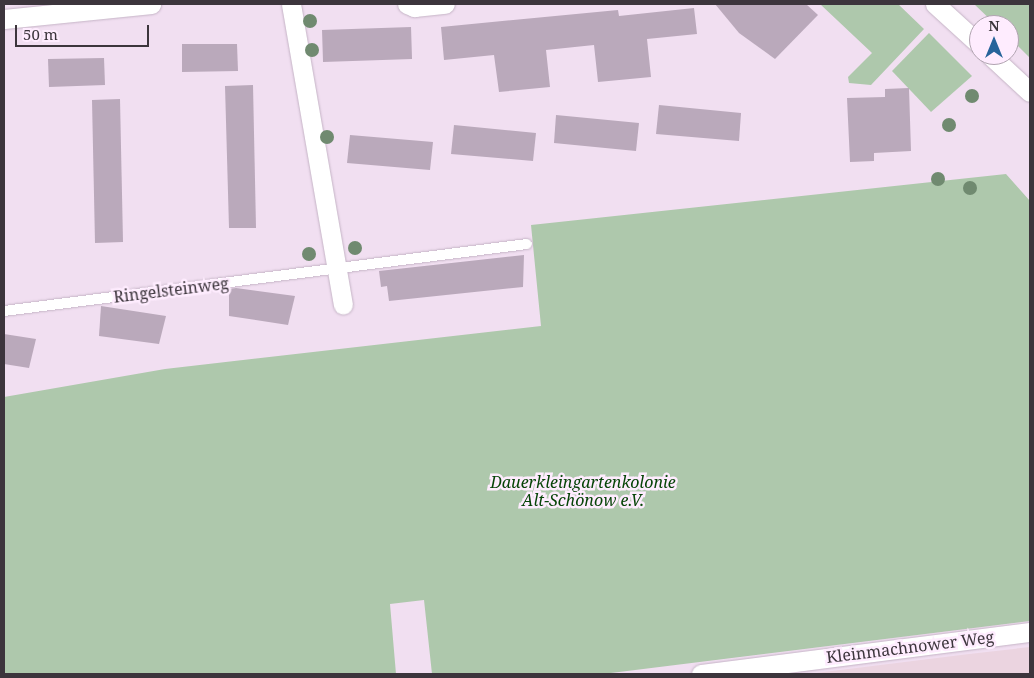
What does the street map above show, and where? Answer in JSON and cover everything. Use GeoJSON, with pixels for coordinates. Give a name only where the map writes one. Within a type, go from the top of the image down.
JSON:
{"type":"FeatureCollection","features":[{"type":"Feature","properties":{"kind":"street"},"geometry":{"type":"LineString","coordinates":[[4,19],[75,8],[151,4]]}},
{"type":"Feature","properties":{"kind":"street"},"geometry":{"type":"LineString","coordinates":[[291,4],[339,268],[343,305]]}},
{"type":"Feature","properties":{"kind":"street"},"geometry":{"type":"LineString","coordinates":[[407,4],[414,7],[445,4]]}},
{"type":"Feature","properties":{"kind":"street"},"geometry":{"type":"LineString","coordinates":[[935,4],[969,35]]}},
{"type":"Feature","properties":{"kind":"street"},"geometry":{"type":"LineString","coordinates":[[1001,65],[1030,92]]}},
{"type":"Feature","properties":{"kind":"street","name":"Kleinmachnower Weg"},"geometry":{"type":"LineString","coordinates":[[701,674],[1030,632]]}},
{"type":"Feature","properties":{"kind":"lane","name":"Ringelsteinweg"},"geometry":{"type":"LineString","coordinates":[[4,312],[527,244]]}},
{"type":"Feature","properties":{"kind":"shaded area"},"geometry":{"type":"Polygon","coordinates":[[[1030,647],[1030,674],[808,674],[969,654],[1030,647]]]}},
{"type":"Feature","properties":{"kind":"green space"},"geometry":{"type":"Polygon","coordinates":[[[820,4],[898,4],[924,29],[871,85],[849,83],[848,77],[872,53],[820,4]]]}},
{"type":"Feature","properties":{"kind":"green space"},"geometry":{"type":"Polygon","coordinates":[[[974,4],[1030,4],[1030,58],[1019,47],[1019,15],[986,15],[974,4]]]}},
{"type":"Feature","properties":{"kind":"green space"},"geometry":{"type":"Polygon","coordinates":[[[929,33],[972,76],[931,112],[892,71],[929,33]]]}},
{"type":"Feature","properties":{"kind":"green space","name":"Dauerkleingartenkolonie Alt-Schönow e.V."},"geometry":{"type":"Polygon","coordinates":[[[1006,174],[1030,201],[1030,621],[603,674],[432,674],[424,600],[390,604],[396,674],[4,674],[4,397],[165,369],[541,326],[531,225],[1006,174]]]}},
{"type":"Feature","properties":{"kind":"building"},"geometry":{"type":"Polygon","coordinates":[[[715,4],[806,4],[818,15],[775,59],[739,33],[715,4]]]}},
{"type":"Feature","properties":{"kind":"building"},"geometry":{"type":"Polygon","coordinates":[[[694,8],[697,34],[647,39],[651,77],[598,82],[594,45],[546,50],[550,87],[499,92],[494,55],[444,60],[441,27],[618,10],[619,16],[694,8]]]}},
{"type":"Feature","properties":{"kind":"building"},"geometry":{"type":"Polygon","coordinates":[[[411,27],[412,59],[323,62],[322,30],[411,27]]]}},
{"type":"Feature","properties":{"kind":"building"},"geometry":{"type":"Polygon","coordinates":[[[182,44],[237,44],[238,71],[182,72],[182,44]]]}},
{"type":"Feature","properties":{"kind":"building"},"geometry":{"type":"Polygon","coordinates":[[[104,58],[105,85],[49,87],[48,59],[104,58]]]}},
{"type":"Feature","properties":{"kind":"building"},"geometry":{"type":"Polygon","coordinates":[[[253,85],[256,228],[229,228],[225,86],[253,85]]]}},
{"type":"Feature","properties":{"kind":"building"},"geometry":{"type":"Polygon","coordinates":[[[909,88],[911,151],[874,153],[874,161],[850,162],[847,98],[885,97],[885,89],[909,88]]]}},
{"type":"Feature","properties":{"kind":"building"},"geometry":{"type":"Polygon","coordinates":[[[120,99],[123,242],[95,243],[92,100],[120,99]]]}},
{"type":"Feature","properties":{"kind":"building"},"geometry":{"type":"Polygon","coordinates":[[[659,105],[741,113],[739,141],[656,134],[659,105]]]}},
{"type":"Feature","properties":{"kind":"building"},"geometry":{"type":"Polygon","coordinates":[[[556,115],[639,123],[636,151],[554,143],[556,115]]]}},
{"type":"Feature","properties":{"kind":"building"},"geometry":{"type":"Polygon","coordinates":[[[454,125],[536,133],[533,161],[451,154],[454,125]]]}},
{"type":"Feature","properties":{"kind":"building"},"geometry":{"type":"Polygon","coordinates":[[[350,135],[433,142],[430,170],[347,163],[350,135]]]}},
{"type":"Feature","properties":{"kind":"building"},"geometry":{"type":"Polygon","coordinates":[[[524,255],[523,287],[389,301],[387,286],[381,287],[379,271],[524,255]]]}},
{"type":"Feature","properties":{"kind":"building"},"geometry":{"type":"Polygon","coordinates":[[[236,288],[295,296],[288,325],[229,316],[229,289],[236,288]]]}},
{"type":"Feature","properties":{"kind":"building"},"geometry":{"type":"Polygon","coordinates":[[[101,306],[166,316],[159,344],[99,336],[101,306]]]}},
{"type":"Feature","properties":{"kind":"building"},"geometry":{"type":"Polygon","coordinates":[[[4,334],[36,339],[29,368],[4,364],[4,334]]]}}]}
